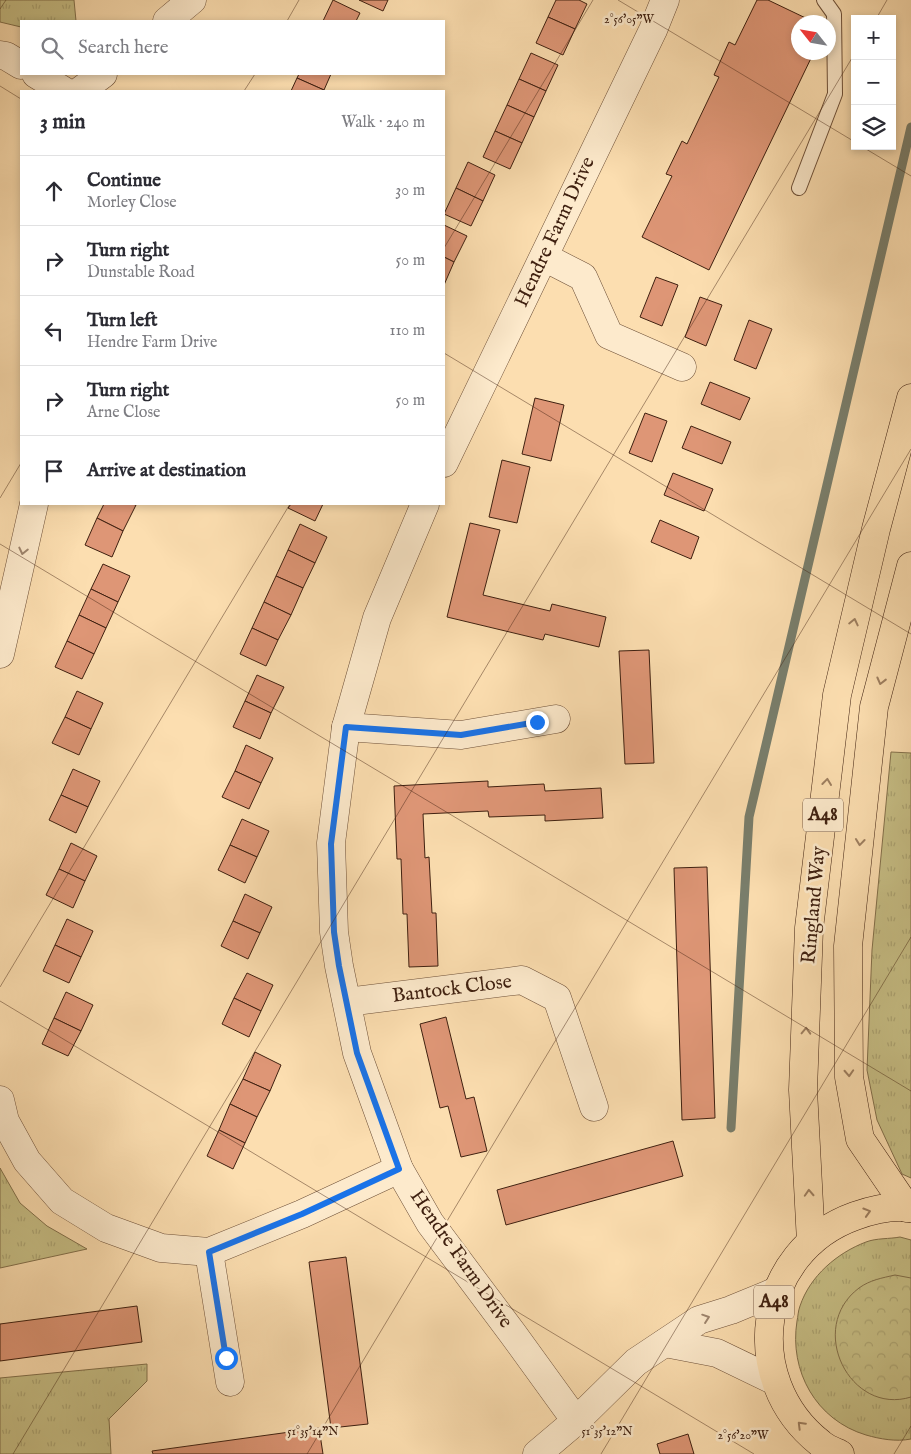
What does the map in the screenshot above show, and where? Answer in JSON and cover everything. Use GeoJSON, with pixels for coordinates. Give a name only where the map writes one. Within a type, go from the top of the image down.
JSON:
{"type":"FeatureCollection","features":[{"type":"Feature","properties":{"kind":"main road","name":"Ringland Way"},"geometry":{"type":"LineString","coordinates":[[811,1242],[804,1090],[810,918],[837,695],[876,529],[911,398]]}},
{"type":"Feature","properties":{"kind":"main road","name":"Ringland Way"},"geometry":{"type":"LineString","coordinates":[[909,1208],[860,1139],[849,1077],[848,946],[874,708],[911,566]]}},
{"type":"Feature","properties":{"kind":"main road","name":"Ringland Way"},"geometry":{"type":"LineString","coordinates":[[840,1454],[820,1444],[793,1416],[775,1381],[768,1351],[769,1321],[777,1291],[791,1264],[811,1242],[840,1222],[872,1210],[909,1208]]}},
{"type":"Feature","properties":{"kind":"street"},"geometry":{"type":"LineString","coordinates":[[168,20],[192,0]]}},
{"type":"Feature","properties":{"kind":"street","name":"Hendre Farm Drive"},"geometry":{"type":"LineString","coordinates":[[445,461],[544,257],[665,0]]}},
{"type":"Feature","properties":{"kind":"street"},"geometry":{"type":"LineString","coordinates":[[0,55],[6,56],[20,64]]}},
{"type":"Feature","properties":{"kind":"street"},"geometry":{"type":"LineString","coordinates":[[38,75],[62,90]]}},
{"type":"Feature","properties":{"kind":"street"},"geometry":{"type":"LineString","coordinates":[[81,90],[102,75]]}},
{"type":"Feature","properties":{"kind":"street"},"geometry":{"type":"LineString","coordinates":[[544,257],[584,277],[609,335],[682,367]]}},
{"type":"Feature","properties":{"kind":"street"},"geometry":{"type":"LineString","coordinates":[[0,654],[34,505]]}},
{"type":"Feature","properties":{"kind":"street","name":"Hendre Farm Drive"},"geometry":{"type":"LineString","coordinates":[[425,505],[377,618],[346,727],[331,844],[334,932],[357,1053],[399,1169],[430,1223],[576,1421]]}},
{"type":"Feature","properties":{"kind":"street"},"geometry":{"type":"LineString","coordinates":[[346,727],[461,735],[556,719]]}},
{"type":"Feature","properties":{"kind":"street","name":"Bantock Close"},"geometry":{"type":"LineString","coordinates":[[347,1002],[522,980],[558,998],[594,1107]]}},
{"type":"Feature","properties":{"kind":"street"},"geometry":{"type":"LineString","coordinates":[[0,1100],[5,1121],[27,1161],[62,1201],[106,1228],[161,1248],[209,1252],[302,1214],[399,1169]]}},
{"type":"Feature","properties":{"kind":"street"},"geometry":{"type":"LineString","coordinates":[[209,1252],[230,1382]]}},
{"type":"Feature","properties":{"kind":"street"},"geometry":{"type":"LineString","coordinates":[[537,1454],[576,1421],[636,1362],[699,1320],[731,1310],[777,1291]]}},
{"type":"Feature","properties":{"kind":"street"},"geometry":{"type":"LineString","coordinates":[[665,1343],[717,1352],[775,1381]]}},
{"type":"Feature","properties":{"kind":"lane"},"geometry":{"type":"LineString","coordinates":[[799,188],[835,94],[834,14],[824,0]]}},
{"type":"Feature","properties":{"kind":"green space"},"geometry":{"type":"Polygon","coordinates":[[[0,0],[74,0],[76,20],[20,20],[20,27],[0,22],[0,0]]]}},
{"type":"Feature","properties":{"kind":"green space"},"geometry":{"type":"Polygon","coordinates":[[[891,752],[911,753],[911,1178],[902,1174],[877,1120],[867,1070],[872,950],[891,752]]]}},
{"type":"Feature","properties":{"kind":"green space"},"geometry":{"type":"Polygon","coordinates":[[[0,1168],[20,1203],[47,1226],[87,1249],[0,1268],[0,1168]]]}},
{"type":"Feature","properties":{"kind":"green space"},"geometry":{"type":"Polygon","coordinates":[[[900,1237],[911,1240],[911,1439],[888,1440],[866,1435],[848,1428],[820,1406],[802,1375],[797,1358],[797,1321],[799,1310],[810,1285],[835,1259],[866,1242],[900,1237]]]}},
{"type":"Feature","properties":{"kind":"green space"},"geometry":{"type":"Polygon","coordinates":[[[895,1275],[911,1278],[911,1397],[889,1399],[870,1394],[854,1381],[842,1365],[836,1345],[836,1325],[844,1305],[859,1288],[872,1281],[895,1275]]]}},
{"type":"Feature","properties":{"kind":"green space"},"geometry":{"type":"Polygon","coordinates":[[[147,1364],[147,1381],[109,1419],[111,1454],[0,1454],[0,1378],[147,1364]]]}},
{"type":"Feature","properties":{"kind":"building"},"geometry":{"type":"Polygon","coordinates":[[[333,0],[360,13],[356,20],[323,20],[333,0]]]}},
{"type":"Feature","properties":{"kind":"building"},"geometry":{"type":"Polygon","coordinates":[[[359,0],[388,0],[383,11],[359,0]]]}},
{"type":"Feature","properties":{"kind":"building"},"geometry":{"type":"Polygon","coordinates":[[[556,0],[579,0],[587,4],[575,29],[548,17],[556,0]]]}},
{"type":"Feature","properties":{"kind":"building"},"geometry":{"type":"Polygon","coordinates":[[[757,0],[768,0],[799,15],[791,15],[791,60],[810,60],[709,270],[642,237],[672,176],[666,174],[682,141],[687,144],[719,77],[714,75],[729,42],[735,45],[757,0]]]}},
{"type":"Feature","properties":{"kind":"building"},"geometry":{"type":"Polygon","coordinates":[[[548,17],[575,29],[563,55],[536,43],[548,17]]]}},
{"type":"Feature","properties":{"kind":"building"},"geometry":{"type":"Polygon","coordinates":[[[531,53],[558,65],[546,91],[519,79],[531,53]]]}},
{"type":"Feature","properties":{"kind":"building"},"geometry":{"type":"Polygon","coordinates":[[[298,75],[331,75],[324,90],[297,78],[298,75]]]}},
{"type":"Feature","properties":{"kind":"building"},"geometry":{"type":"Polygon","coordinates":[[[297,78],[324,90],[291,90],[297,78]]]}},
{"type":"Feature","properties":{"kind":"building"},"geometry":{"type":"Polygon","coordinates":[[[519,79],[546,91],[534,117],[507,105],[519,79]]]}},
{"type":"Feature","properties":{"kind":"building"},"geometry":{"type":"Polygon","coordinates":[[[507,105],[534,117],[522,143],[495,131],[507,105]]]}},
{"type":"Feature","properties":{"kind":"building"},"geometry":{"type":"Polygon","coordinates":[[[495,131],[522,143],[510,169],[483,157],[495,131]]]}},
{"type":"Feature","properties":{"kind":"building"},"geometry":{"type":"Polygon","coordinates":[[[468,162],[495,175],[483,201],[456,188],[468,162]]]}},
{"type":"Feature","properties":{"kind":"building"},"geometry":{"type":"Polygon","coordinates":[[[456,188],[483,201],[471,226],[445,214],[456,188]]]}},
{"type":"Feature","properties":{"kind":"building"},"geometry":{"type":"Polygon","coordinates":[[[445,225],[467,236],[454,262],[445,258],[445,225]]]}},
{"type":"Feature","properties":{"kind":"building"},"geometry":{"type":"Polygon","coordinates":[[[445,258],[454,262],[445,283],[445,258]]]}},
{"type":"Feature","properties":{"kind":"building"},"geometry":{"type":"Polygon","coordinates":[[[656,277],[678,285],[662,326],[640,317],[656,277]]]}},
{"type":"Feature","properties":{"kind":"building"},"geometry":{"type":"Polygon","coordinates":[[[700,297],[722,305],[706,346],[685,337],[700,297]]]}},
{"type":"Feature","properties":{"kind":"building"},"geometry":{"type":"Polygon","coordinates":[[[749,320],[772,329],[756,369],[734,360],[749,320]]]}},
{"type":"Feature","properties":{"kind":"building"},"geometry":{"type":"Polygon","coordinates":[[[710,382],[750,398],[740,420],[701,404],[710,382]]]}},
{"type":"Feature","properties":{"kind":"building"},"geometry":{"type":"Polygon","coordinates":[[[535,398],[564,405],[551,461],[522,454],[535,398]]]}},
{"type":"Feature","properties":{"kind":"building"},"geometry":{"type":"Polygon","coordinates":[[[645,413],[667,421],[652,462],[629,453],[645,413]]]}},
{"type":"Feature","properties":{"kind":"building"},"geometry":{"type":"Polygon","coordinates":[[[691,426],[731,442],[722,464],[682,448],[691,426]]]}},
{"type":"Feature","properties":{"kind":"building"},"geometry":{"type":"Polygon","coordinates":[[[502,460],[530,467],[517,523],[489,517],[502,460]]]}},
{"type":"Feature","properties":{"kind":"building"},"geometry":{"type":"Polygon","coordinates":[[[673,473],[713,489],[704,511],[664,495],[673,473]]]}},
{"type":"Feature","properties":{"kind":"building"},"geometry":{"type":"Polygon","coordinates":[[[104,505],[136,505],[123,531],[97,518],[104,505]]]}},
{"type":"Feature","properties":{"kind":"building"},"geometry":{"type":"Polygon","coordinates":[[[290,505],[323,505],[315,521],[288,508],[290,505]]]}},
{"type":"Feature","properties":{"kind":"building"},"geometry":{"type":"Polygon","coordinates":[[[97,518],[123,531],[112,557],[85,545],[97,518]]]}},
{"type":"Feature","properties":{"kind":"building"},"geometry":{"type":"Polygon","coordinates":[[[660,520],[699,537],[691,559],[651,542],[660,520]]]}},
{"type":"Feature","properties":{"kind":"building"},"geometry":{"type":"Polygon","coordinates":[[[470,523],[500,530],[483,595],[550,611],[552,604],[606,617],[599,647],[545,634],[543,640],[447,617],[470,523]]]}},
{"type":"Feature","properties":{"kind":"building"},"geometry":{"type":"Polygon","coordinates":[[[300,524],[327,537],[315,563],[288,550],[300,524]]]}},
{"type":"Feature","properties":{"kind":"building"},"geometry":{"type":"Polygon","coordinates":[[[288,550],[315,563],[303,588],[276,576],[288,550]]]}},
{"type":"Feature","properties":{"kind":"building"},"geometry":{"type":"Polygon","coordinates":[[[103,564],[130,576],[118,602],[91,589],[103,564]]]}},
{"type":"Feature","properties":{"kind":"building"},"geometry":{"type":"Polygon","coordinates":[[[276,576],[303,588],[291,615],[264,602],[276,576]]]}},
{"type":"Feature","properties":{"kind":"building"},"geometry":{"type":"Polygon","coordinates":[[[91,589],[118,602],[106,628],[79,615],[91,589]]]}},
{"type":"Feature","properties":{"kind":"building"},"geometry":{"type":"Polygon","coordinates":[[[264,602],[291,615],[278,640],[252,628],[264,602]]]}},
{"type":"Feature","properties":{"kind":"building"},"geometry":{"type":"Polygon","coordinates":[[[79,615],[106,628],[94,654],[67,641],[79,615]]]}},
{"type":"Feature","properties":{"kind":"building"},"geometry":{"type":"Polygon","coordinates":[[[252,628],[278,640],[266,666],[240,654],[252,628]]]}},
{"type":"Feature","properties":{"kind":"building"},"geometry":{"type":"Polygon","coordinates":[[[67,641],[94,654],[82,679],[55,667],[67,641]]]}},
{"type":"Feature","properties":{"kind":"building"},"geometry":{"type":"Polygon","coordinates":[[[649,650],[654,763],[625,764],[619,651],[649,650]]]}},
{"type":"Feature","properties":{"kind":"building"},"geometry":{"type":"Polygon","coordinates":[[[257,675],[284,687],[271,713],[245,701],[257,675]]]}},
{"type":"Feature","properties":{"kind":"building"},"geometry":{"type":"Polygon","coordinates":[[[77,691],[103,703],[91,729],[65,717],[77,691]]]}},
{"type":"Feature","properties":{"kind":"building"},"geometry":{"type":"Polygon","coordinates":[[[245,701],[271,713],[260,739],[233,727],[245,701]]]}},
{"type":"Feature","properties":{"kind":"building"},"geometry":{"type":"Polygon","coordinates":[[[65,717],[91,729],[79,755],[52,743],[65,717]]]}},
{"type":"Feature","properties":{"kind":"building"},"geometry":{"type":"Polygon","coordinates":[[[246,745],[273,758],[261,783],[235,771],[246,745]]]}},
{"type":"Feature","properties":{"kind":"building"},"geometry":{"type":"Polygon","coordinates":[[[73,769],[100,781],[88,807],[61,795],[73,769]]]}},
{"type":"Feature","properties":{"kind":"building"},"geometry":{"type":"Polygon","coordinates":[[[235,771],[261,783],[249,809],[222,797],[235,771]]]}},
{"type":"Feature","properties":{"kind":"building"},"geometry":{"type":"Polygon","coordinates":[[[488,781],[488,787],[544,784],[545,791],[601,788],[603,818],[545,821],[545,815],[489,817],[488,811],[423,814],[425,858],[429,857],[432,913],[436,913],[438,966],[409,967],[407,914],[403,914],[401,859],[397,859],[394,786],[488,781]]]}},
{"type":"Feature","properties":{"kind":"building"},"geometry":{"type":"Polygon","coordinates":[[[61,795],[88,807],[76,833],[49,820],[61,795]]]}},
{"type":"Feature","properties":{"kind":"building"},"geometry":{"type":"Polygon","coordinates":[[[242,819],[269,831],[257,857],[230,845],[242,819]]]}},
{"type":"Feature","properties":{"kind":"building"},"geometry":{"type":"Polygon","coordinates":[[[71,843],[97,856],[85,881],[59,869],[71,843]]]}},
{"type":"Feature","properties":{"kind":"building"},"geometry":{"type":"Polygon","coordinates":[[[230,845],[257,857],[245,883],[218,870],[230,845]]]}},
{"type":"Feature","properties":{"kind":"building"},"geometry":{"type":"Polygon","coordinates":[[[707,867],[715,1118],[682,1120],[674,868],[707,867]]]}},
{"type":"Feature","properties":{"kind":"building"},"geometry":{"type":"Polygon","coordinates":[[[59,869],[85,881],[73,908],[46,895],[59,869]]]}},
{"type":"Feature","properties":{"kind":"building"},"geometry":{"type":"Polygon","coordinates":[[[245,894],[272,907],[260,933],[233,921],[245,894]]]}},
{"type":"Feature","properties":{"kind":"building"},"geometry":{"type":"Polygon","coordinates":[[[67,919],[93,931],[81,957],[55,945],[67,919]]]}},
{"type":"Feature","properties":{"kind":"building"},"geometry":{"type":"Polygon","coordinates":[[[233,921],[260,933],[248,959],[221,946],[233,921]]]}},
{"type":"Feature","properties":{"kind":"building"},"geometry":{"type":"Polygon","coordinates":[[[55,945],[81,957],[69,983],[43,971],[55,945]]]}},
{"type":"Feature","properties":{"kind":"building"},"geometry":{"type":"Polygon","coordinates":[[[247,973],[273,985],[261,1011],[234,998],[247,973]]]}},
{"type":"Feature","properties":{"kind":"building"},"geometry":{"type":"Polygon","coordinates":[[[66,992],[93,1005],[81,1031],[54,1018],[66,992]]]}},
{"type":"Feature","properties":{"kind":"building"},"geometry":{"type":"Polygon","coordinates":[[[234,998],[261,1011],[249,1037],[222,1024],[234,998]]]}},
{"type":"Feature","properties":{"kind":"building"},"geometry":{"type":"Polygon","coordinates":[[[446,1017],[466,1099],[474,1097],[487,1151],[461,1157],[448,1106],[440,1108],[420,1024],[446,1017]]]}},
{"type":"Feature","properties":{"kind":"building"},"geometry":{"type":"Polygon","coordinates":[[[54,1018],[81,1031],[68,1056],[42,1044],[54,1018]]]}},
{"type":"Feature","properties":{"kind":"building"},"geometry":{"type":"Polygon","coordinates":[[[255,1052],[281,1065],[270,1091],[243,1079],[255,1052]]]}},
{"type":"Feature","properties":{"kind":"building"},"geometry":{"type":"Polygon","coordinates":[[[243,1079],[270,1091],[257,1117],[230,1104],[243,1079]]]}},
{"type":"Feature","properties":{"kind":"building"},"geometry":{"type":"Polygon","coordinates":[[[230,1104],[257,1117],[245,1143],[219,1130],[230,1104]]]}},
{"type":"Feature","properties":{"kind":"building"},"geometry":{"type":"Polygon","coordinates":[[[219,1130],[245,1143],[233,1169],[207,1156],[219,1130]]]}},
{"type":"Feature","properties":{"kind":"building"},"geometry":{"type":"Polygon","coordinates":[[[673,1141],[683,1176],[506,1225],[497,1190],[673,1141]]]}},
{"type":"Feature","properties":{"kind":"building"},"geometry":{"type":"Polygon","coordinates":[[[346,1257],[368,1424],[331,1428],[309,1262],[346,1257]]]}},
{"type":"Feature","properties":{"kind":"building"},"geometry":{"type":"Polygon","coordinates":[[[137,1306],[142,1342],[0,1361],[0,1324],[137,1306]]]}},
{"type":"Feature","properties":{"kind":"building"},"geometry":{"type":"Polygon","coordinates":[[[319,1428],[323,1454],[153,1454],[152,1451],[319,1428]]]}},
{"type":"Feature","properties":{"kind":"building"},"geometry":{"type":"Polygon","coordinates":[[[688,1434],[694,1454],[660,1454],[657,1444],[688,1434]]]}},
{"type":"Feature","properties":{"kind":"waterway"},"geometry":{"type":"LineString","coordinates":[[731,1128],[749,817],[911,127]]}},
{"type":"Feature","properties":{"kind":"route"},"geometry":{"type":"LineString","coordinates":[[226,1358],[209,1252],[302,1214],[399,1169],[357,1053],[334,932],[331,844],[346,727],[461,735],[537,722]]}}]}
